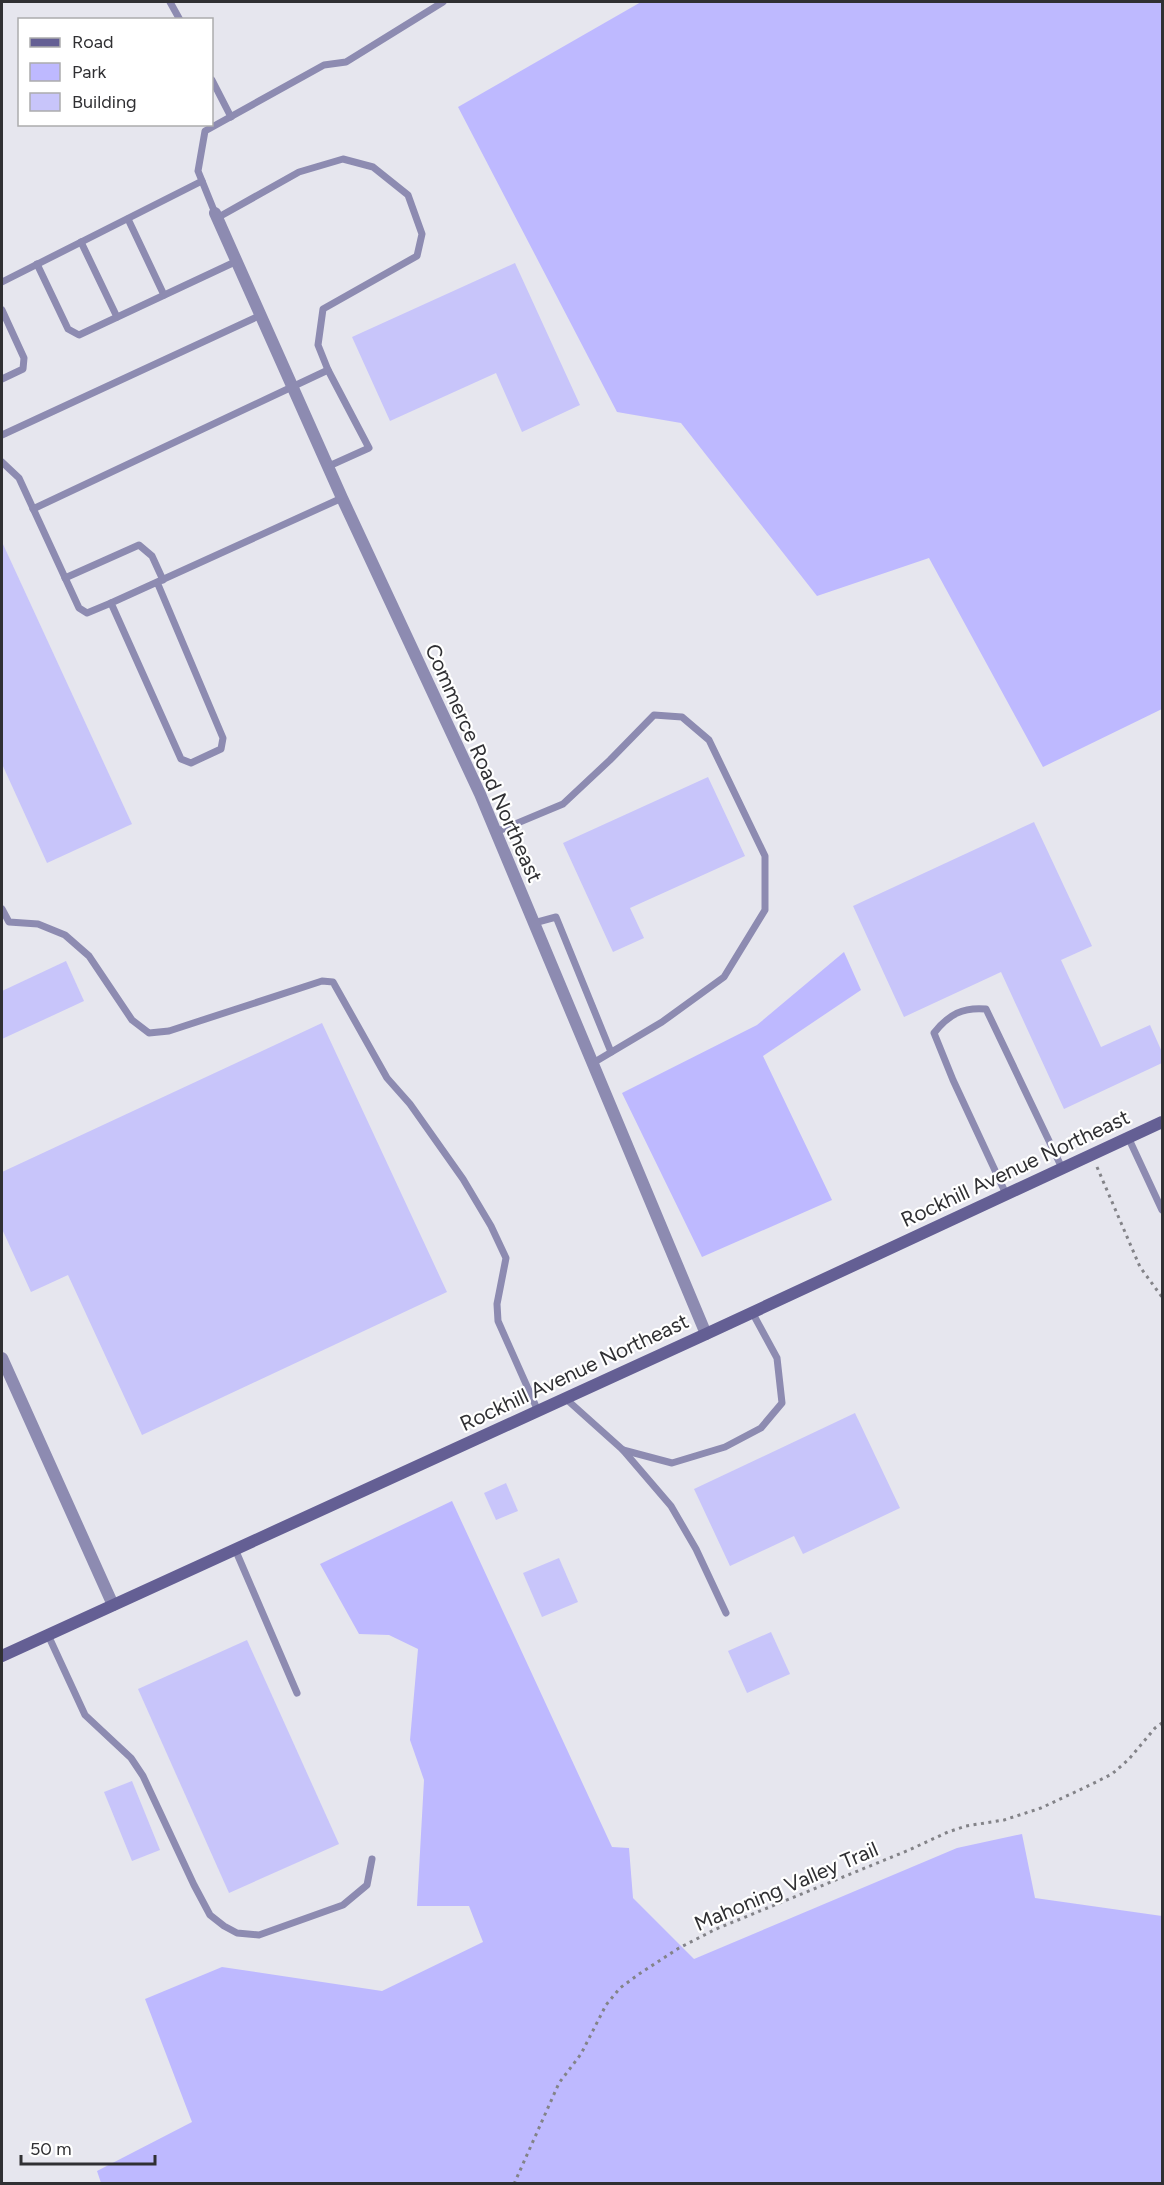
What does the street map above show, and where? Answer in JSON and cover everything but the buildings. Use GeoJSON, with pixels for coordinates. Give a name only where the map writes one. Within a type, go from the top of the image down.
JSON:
{"type":"FeatureCollection","features":[{"type":"Feature","properties":{"kind":"street","name":"Commerce Road Northeast"},"geometry":{"type":"LineString","coordinates":[[216,216],[342,498],[480,794],[706,1334]]}},
{"type":"Feature","properties":{"kind":"street","name":"Rockhill Avenue Northeast"},"geometry":{"type":"LineString","coordinates":[[2,1656],[706,1334],[1162,1122]]}},
{"type":"Feature","properties":{"kind":"street"},"geometry":{"type":"LineString","coordinates":[[2,1358],[113,1605]]}},
{"type":"Feature","properties":{"kind":"lane"},"geometry":{"type":"LineString","coordinates":[[170,2],[179,18]]}},
{"type":"Feature","properties":{"kind":"lane"},"geometry":{"type":"LineString","coordinates":[[328,466],[369,448],[328,370],[318,345],[323,309],[417,256],[422,234],[408,195],[373,167],[343,159],[299,172],[216,216],[198,171],[205,131],[324,65],[346,62],[443,2]]}},
{"type":"Feature","properties":{"kind":"lane"},"geometry":{"type":"LineString","coordinates":[[213,82],[231,117]]}},
{"type":"Feature","properties":{"kind":"lane"},"geometry":{"type":"LineString","coordinates":[[2,282],[202,181]]}},
{"type":"Feature","properties":{"kind":"lane"},"geometry":{"type":"LineString","coordinates":[[128,219],[164,295]]}},
{"type":"Feature","properties":{"kind":"lane"},"geometry":{"type":"LineString","coordinates":[[81,242],[117,317]]}},
{"type":"Feature","properties":{"kind":"lane"},"geometry":{"type":"LineString","coordinates":[[36,264],[68,329],[79,335],[237,261]]}},
{"type":"Feature","properties":{"kind":"lane"},"geometry":{"type":"LineString","coordinates":[[2,310],[24,358],[23,369],[2,380]]}},
{"type":"Feature","properties":{"kind":"lane"},"geometry":{"type":"LineString","coordinates":[[2,435],[261,315]]}},
{"type":"Feature","properties":{"kind":"lane"},"geometry":{"type":"LineString","coordinates":[[33,509],[328,370]]}},
{"type":"Feature","properties":{"kind":"lane"},"geometry":{"type":"LineString","coordinates":[[2,462],[19,478],[79,608],[87,613],[342,498]]}},
{"type":"Feature","properties":{"kind":"lane"},"geometry":{"type":"LineString","coordinates":[[65,578],[139,545],[152,556],[223,738],[221,749],[191,764],[181,759],[111,603]]}},
{"type":"Feature","properties":{"kind":"lane"},"geometry":{"type":"LineString","coordinates":[[496,832],[563,804],[654,715],[682,717],[709,740],[765,856],[765,910],[724,977],[662,1022],[593,1063]]}},
{"type":"Feature","properties":{"kind":"lane"},"geometry":{"type":"LineString","coordinates":[[2,909],[9,922],[39,924],[65,935],[89,956],[132,1020],[149,1033],[169,1031],[322,981],[333,982],[387,1078],[417,1113],[491,1226],[506,1258],[497,1304],[498,1321],[538,1411]]}},
{"type":"Feature","properties":{"kind":"lane"},"geometry":{"type":"LineString","coordinates":[[534,923],[556,917],[611,1052]]}},
{"type":"Feature","properties":{"kind":"lane"},"geometry":{"type":"LineString","coordinates":[[1006,1194],[953,1080],[934,1033],[945,1019],[971,1007],[986,1009],[1062,1168]]}},
{"type":"Feature","properties":{"kind":"lane"},"geometry":{"type":"LineString","coordinates":[[1128,1137],[1162,1210]]}},
{"type":"Feature","properties":{"kind":"lane"},"geometry":{"type":"LineString","coordinates":[[623,1450],[672,1463],[725,1447],[761,1428],[782,1403],[777,1358],[752,1312]]}},
{"type":"Feature","properties":{"kind":"lane"},"geometry":{"type":"LineString","coordinates":[[565,1398],[623,1450],[671,1506],[696,1550],[726,1613]]}},
{"type":"Feature","properties":{"kind":"lane"},"geometry":{"type":"LineString","coordinates":[[235,1549],[297,1693]]}},
{"type":"Feature","properties":{"kind":"lane"},"geometry":{"type":"LineString","coordinates":[[48,1635],[85,1715],[131,1758],[143,1776],[210,1915],[224,1926],[237,1933],[259,1935],[343,1905],[367,1885],[372,1859]]}},
{"type":"Feature","properties":{"kind":"path"},"geometry":{"type":"LineString","coordinates":[[1091,1155],[1140,1267],[1162,1297]]}},
{"type":"Feature","properties":{"kind":"path","name":"Mahoning Valley Trail"},"geometry":{"type":"LineString","coordinates":[[514,2184],[559,2083],[581,2054],[606,2005],[620,1988],[639,1974],[679,1948],[716,1929],[948,1832],[966,1826],[1004,1820],[1031,1811],[1090,1785],[1112,1774],[1162,1723]]}},
{"type":"Feature","properties":{"kind":"green space"},"geometry":{"type":"Polygon","coordinates":[[[641,2],[1162,2],[1162,709],[1043,767],[929,558],[817,596],[681,423],[617,412],[458,107],[641,2]]]}},
{"type":"Feature","properties":{"kind":"green space"},"geometry":{"type":"Polygon","coordinates":[[[844,952],[861,990],[763,1056],[832,1200],[702,1257],[622,1093],[757,1025],[844,952]]]}},
{"type":"Feature","properties":{"kind":"green space"},"geometry":{"type":"Polygon","coordinates":[[[452,1501],[612,1847],[629,1848],[633,1898],[694,1959],[957,1848],[1022,1834],[1035,1898],[1162,1916],[1162,2183],[101,2183],[97,2171],[192,2122],[145,1999],[222,1967],[382,1991],[483,1942],[469,1906],[417,1906],[424,1780],[410,1740],[418,1649],[389,1635],[359,1634],[320,1564],[452,1501]]]}}]}
